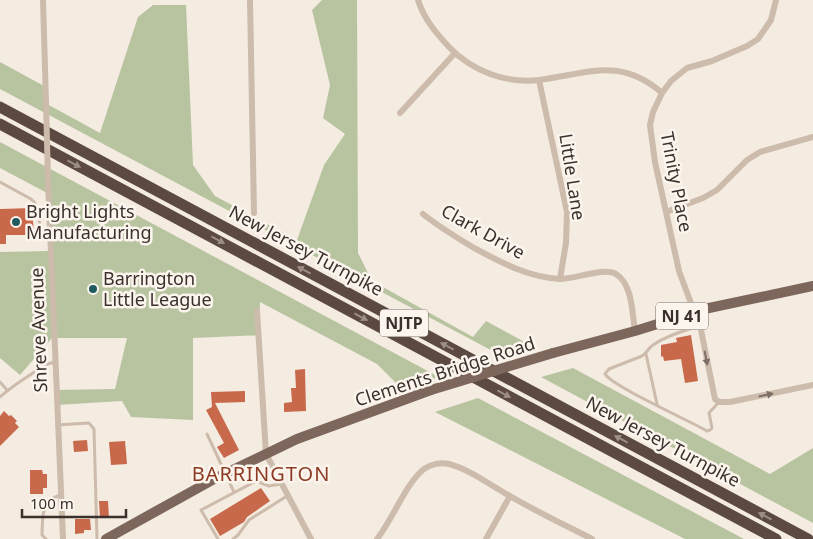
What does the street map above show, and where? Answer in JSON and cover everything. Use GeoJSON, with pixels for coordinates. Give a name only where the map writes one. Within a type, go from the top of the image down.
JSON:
{"type":"FeatureCollection","features":[{"type":"Feature","properties":{"kind":"highway","name":"New Jersey Turnpike"},"geometry":{"type":"LineString","coordinates":[[0,107],[808,539]]}},
{"type":"Feature","properties":{"kind":"highway","name":"New Jersey Turnpike"},"geometry":{"type":"LineString","coordinates":[[0,124],[776,539]]}},
{"type":"Feature","properties":{"kind":"main road","name":"Clements Bridge Road"},"geometry":{"type":"LineString","coordinates":[[106,539],[226,474],[297,439],[431,390],[695,312],[813,286]]}},
{"type":"Feature","properties":{"kind":"street","name":"Shreve Avenue"},"geometry":{"type":"LineString","coordinates":[[43,0],[62,539]]}},
{"type":"Feature","properties":{"kind":"street"},"geometry":{"type":"LineString","coordinates":[[250,0],[254,213]]}},
{"type":"Feature","properties":{"kind":"street"},"geometry":{"type":"LineString","coordinates":[[418,0],[422,12],[433,30],[455,52],[474,66],[494,76],[522,80],[539,80],[592,70],[615,70],[642,78],[662,93]]}},
{"type":"Feature","properties":{"kind":"street","name":"Trinity Place"},"geometry":{"type":"LineString","coordinates":[[718,402],[713,395],[700,326],[678,271],[655,162],[650,125],[653,112],[662,93],[672,81],[687,68],[712,61],[747,46],[758,39],[771,20],[776,0]]}},
{"type":"Feature","properties":{"kind":"street"},"geometry":{"type":"LineString","coordinates":[[400,113],[455,52]]}},
{"type":"Feature","properties":{"kind":"street","name":"Little Lane"},"geometry":{"type":"LineString","coordinates":[[539,80],[566,212],[566,243],[560,279]]}},
{"type":"Feature","properties":{"kind":"street"},"geometry":{"type":"LineString","coordinates":[[666,212],[703,198],[717,190],[747,160],[760,152],[813,138]]}},
{"type":"Feature","properties":{"kind":"street","name":"Clark Drive"},"geometry":{"type":"LineString","coordinates":[[423,214],[439,228],[506,266],[530,274],[560,279],[609,272],[615,274],[623,280],[628,290],[635,331]]}},
{"type":"Feature","properties":{"kind":"street"},"geometry":{"type":"LineString","coordinates":[[257,311],[266,454],[311,539]]}},
{"type":"Feature","properties":{"kind":"street"},"geometry":{"type":"LineString","coordinates":[[718,402],[730,402],[813,385]]}},
{"type":"Feature","properties":{"kind":"street"},"geometry":{"type":"LineString","coordinates":[[378,539],[413,480],[422,470],[432,465],[448,464],[478,476],[510,496],[592,539]]}},
{"type":"Feature","properties":{"kind":"street"},"geometry":{"type":"LineString","coordinates":[[486,539],[510,496]]}},
{"type":"Feature","properties":{"kind":"lane"},"geometry":{"type":"LineString","coordinates":[[0,182],[35,203],[43,237],[50,237]]}},
{"type":"Feature","properties":{"kind":"lane"},"geometry":{"type":"LineString","coordinates":[[700,326],[661,340],[651,346],[646,354],[609,369],[605,374],[606,377],[622,386],[709,431],[712,428],[709,413],[718,402]]}},
{"type":"Feature","properties":{"kind":"lane"},"geometry":{"type":"LineString","coordinates":[[646,354],[657,405]]}},
{"type":"Feature","properties":{"kind":"lane"},"geometry":{"type":"LineString","coordinates":[[0,397],[7,390],[31,375],[40,366],[55,362]]}},
{"type":"Feature","properties":{"kind":"lane"},"geometry":{"type":"LineString","coordinates":[[0,382],[7,390]]}},
{"type":"Feature","properties":{"kind":"lane"},"geometry":{"type":"LineString","coordinates":[[58,425],[88,423],[94,429],[97,539]]}},
{"type":"Feature","properties":{"kind":"lane"},"geometry":{"type":"LineString","coordinates":[[207,434],[234,492]]}},
{"type":"Feature","properties":{"kind":"lane"},"geometry":{"type":"LineString","coordinates":[[218,539],[201,510],[256,481],[269,486],[281,484]]}},
{"type":"Feature","properties":{"kind":"lane"},"geometry":{"type":"LineString","coordinates":[[46,539],[42,535],[43,513],[50,499],[60,496]]}},
{"type":"Feature","properties":{"kind":"lane"},"geometry":{"type":"LineString","coordinates":[[233,539],[249,520],[287,496]]}},
{"type":"Feature","properties":{"kind":"green space"},"geometry":{"type":"Polygon","coordinates":[[[322,0],[357,0],[358,253],[372,281],[473,337],[486,321],[534,347],[502,356],[0,89],[0,62],[44,86],[47,104],[100,133],[138,17],[153,5],[186,5],[193,165],[215,196],[297,240],[324,165],[345,134],[323,118],[330,85],[312,10],[322,0]]]}},
{"type":"Feature","properties":{"kind":"green space"},"geometry":{"type":"Polygon","coordinates":[[[0,142],[439,377],[402,389],[377,364],[260,302],[259,335],[193,338],[193,420],[131,417],[122,401],[57,405],[56,390],[115,389],[127,338],[52,338],[20,375],[0,358],[0,252],[50,251],[49,194],[0,168],[0,142]]]}},
{"type":"Feature","properties":{"kind":"green space"},"geometry":{"type":"Polygon","coordinates":[[[573,368],[770,474],[813,448],[813,523],[541,377],[573,368]]]}},
{"type":"Feature","properties":{"kind":"green space"},"geometry":{"type":"Polygon","coordinates":[[[478,398],[744,539],[685,539],[435,412],[478,398]]]}},
{"type":"Feature","properties":{"kind":"building","name":"Bright Lights Manufacturing"},"geometry":{"type":"Polygon","coordinates":[[[32,208],[34,235],[6,235],[6,244],[0,244],[0,209],[32,208]]]}},
{"type":"Feature","properties":{"kind":"building"},"geometry":{"type":"Polygon","coordinates":[[[691,335],[698,381],[685,383],[681,359],[664,361],[663,356],[661,357],[661,345],[677,342],[676,338],[691,335]]]}},
{"type":"Feature","properties":{"kind":"building"},"geometry":{"type":"Polygon","coordinates":[[[305,369],[306,411],[284,412],[284,403],[292,402],[291,388],[296,388],[295,370],[305,369]]]}},
{"type":"Feature","properties":{"kind":"building"},"geometry":{"type":"Polygon","coordinates":[[[245,391],[245,402],[215,403],[239,450],[224,458],[217,447],[224,443],[206,410],[212,407],[211,392],[245,391]]]}},
{"type":"Feature","properties":{"kind":"building"},"geometry":{"type":"Polygon","coordinates":[[[4,411],[17,421],[15,423],[19,427],[0,446],[0,416],[4,411]]]}},
{"type":"Feature","properties":{"kind":"building"},"geometry":{"type":"Polygon","coordinates":[[[87,440],[88,451],[74,452],[73,441],[87,440]]]}},
{"type":"Feature","properties":{"kind":"building"},"geometry":{"type":"Polygon","coordinates":[[[125,441],[127,464],[111,465],[109,442],[125,441]]]}},
{"type":"Feature","properties":{"kind":"building"},"geometry":{"type":"Polygon","coordinates":[[[30,470],[42,470],[43,474],[47,474],[47,488],[43,488],[43,494],[30,494],[30,470]]]}},
{"type":"Feature","properties":{"kind":"building"},"geometry":{"type":"Polygon","coordinates":[[[261,488],[270,501],[247,517],[244,522],[220,536],[210,519],[261,488]]]}},
{"type":"Feature","properties":{"kind":"building"},"geometry":{"type":"Polygon","coordinates":[[[99,501],[108,501],[109,518],[100,518],[99,501]]]}},
{"type":"Feature","properties":{"kind":"building"},"geometry":{"type":"Polygon","coordinates":[[[75,519],[90,519],[91,530],[84,530],[84,533],[75,534],[75,519]]]}},
{"type":"Feature","properties":{"kind":"place","name":"Bright Lights Manufacturing"},"geometry":{"type":"Point","coordinates":[16,222]}},
{"type":"Feature","properties":{"kind":"place","name":"Barrington Little League"},"geometry":{"type":"Point","coordinates":[93,289]}},
{"type":"Feature","properties":{"kind":"district","name":"BARRINGTON"},"geometry":{"type":"Point","coordinates":[261,474]}}]}
